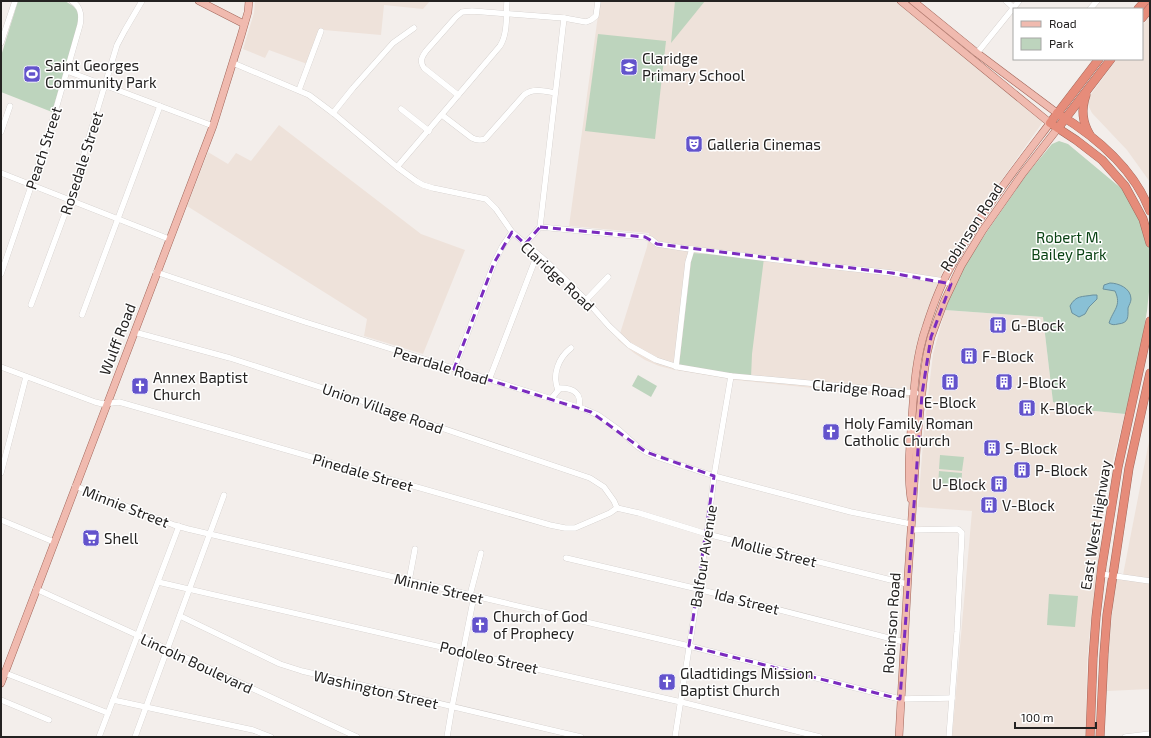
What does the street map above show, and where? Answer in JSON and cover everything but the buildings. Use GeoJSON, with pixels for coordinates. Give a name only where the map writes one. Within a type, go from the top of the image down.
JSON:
{"type":"FeatureCollection","features":[{"type":"Feature","properties":{"kind":"highway"},"geometry":{"type":"LineString","coordinates":[[1143,17],[1150,8]]}},
{"type":"Feature","properties":{"kind":"highway","name":"Robinson Road"},"geometry":{"type":"LineString","coordinates":[[1050,123],[1098,60]]}},
{"type":"Feature","properties":{"kind":"highway","name":"Robinson Road"},"geometry":{"type":"LineString","coordinates":[[1058,128],[1110,60]]}},
{"type":"Feature","properties":{"kind":"highway"},"geometry":{"type":"LineString","coordinates":[[1091,136],[1085,126],[1082,114],[1084,102],[1092,83]]}},
{"type":"Feature","properties":{"kind":"highway"},"geometry":{"type":"LineString","coordinates":[[1057,113],[1091,136],[1118,162],[1132,177],[1150,211]]}},
{"type":"Feature","properties":{"kind":"highway"},"geometry":{"type":"LineString","coordinates":[[1050,123],[1076,140],[1102,160],[1125,186],[1143,219],[1150,243]]}},
{"type":"Feature","properties":{"kind":"highway","name":"East West Highway"},"geometry":{"type":"LineString","coordinates":[[1090,737],[1096,617],[1102,574],[1118,467],[1150,321]]}},
{"type":"Feature","properties":{"kind":"highway","name":"East West Highway"},"geometry":{"type":"LineString","coordinates":[[1100,737],[1104,654],[1112,575],[1129,468],[1150,373]]}},
{"type":"Feature","properties":{"kind":"main road"},"geometry":{"type":"LineString","coordinates":[[199,1],[244,24]]}},
{"type":"Feature","properties":{"kind":"main road","name":"Wulff Road"},"geometry":{"type":"LineString","coordinates":[[1,683],[106,403],[213,126],[233,63],[249,1]]}},
{"type":"Feature","properties":{"kind":"main road"},"geometry":{"type":"LineString","coordinates":[[901,1],[1050,123]]}},
{"type":"Feature","properties":{"kind":"main road"},"geometry":{"type":"LineString","coordinates":[[913,1],[977,53],[1057,113]]}},
{"type":"Feature","properties":{"kind":"main road","name":"Robinson Road"},"geometry":{"type":"LineString","coordinates":[[912,511],[909,470],[913,393],[925,328],[952,263],[977,224],[1050,123]]}},
{"type":"Feature","properties":{"kind":"main road","name":"Robinson Road"},"geometry":{"type":"LineString","coordinates":[[899,737],[912,511],[922,394],[927,354],[931,337],[952,284],[961,266],[983,230],[1023,173],[1058,128]]}},
{"type":"Feature","properties":{"kind":"street"},"geometry":{"type":"LineString","coordinates":[[1,44],[15,1]]}},
{"type":"Feature","properties":{"kind":"street","name":"Peach Street"},"geometry":{"type":"LineString","coordinates":[[1,274],[47,140],[81,20],[79,8],[72,1]]}},
{"type":"Feature","properties":{"kind":"street","name":"Rosedale Street"},"geometry":{"type":"LineString","coordinates":[[31,305],[70,200],[117,45],[142,1]]}},
{"type":"Feature","properties":{"kind":"street"},"geometry":{"type":"LineString","coordinates":[[397,168],[500,46],[505,34],[507,1]]}},
{"type":"Feature","properties":{"kind":"street"},"geometry":{"type":"LineString","coordinates":[[458,95],[421,64],[422,57],[451,22],[462,12],[472,11],[506,13],[564,18],[586,22],[596,16],[598,1]]}},
{"type":"Feature","properties":{"kind":"street"},"geometry":{"type":"LineString","coordinates":[[1006,1],[1014,8],[1019,1]]}},
{"type":"Feature","properties":{"kind":"street"},"geometry":{"type":"LineString","coordinates":[[977,53],[1013,9]]}},
{"type":"Feature","properties":{"kind":"street"},"geometry":{"type":"LineString","coordinates":[[525,244],[540,227],[564,18]]}},
{"type":"Feature","properties":{"kind":"street"},"geometry":{"type":"LineString","coordinates":[[333,113],[393,43],[414,28]]}},
{"type":"Feature","properties":{"kind":"street"},"geometry":{"type":"LineString","coordinates":[[299,90],[321,32]]}},
{"type":"Feature","properties":{"kind":"street","name":"Claridge Road"},"geometry":{"type":"LineString","coordinates":[[233,63],[309,95],[416,182],[433,188],[486,199],[496,209],[512,232],[537,255],[548,262],[586,300],[609,326],[630,345],[656,360],[676,367],[731,376],[922,394]]}},
{"type":"Feature","properties":{"kind":"street"},"geometry":{"type":"LineString","coordinates":[[66,71],[213,126]]}},
{"type":"Feature","properties":{"kind":"street"},"geometry":{"type":"LineString","coordinates":[[442,115],[475,140],[481,140],[484,139],[527,92],[537,91],[555,93]]}},
{"type":"Feature","properties":{"kind":"street"},"geometry":{"type":"LineString","coordinates":[[1,132],[10,106]]}},
{"type":"Feature","properties":{"kind":"street"},"geometry":{"type":"LineString","coordinates":[[82,315],[160,106]]}},
{"type":"Feature","properties":{"kind":"street"},"geometry":{"type":"LineString","coordinates":[[401,109],[428,131]]}},
{"type":"Feature","properties":{"kind":"street"},"geometry":{"type":"LineString","coordinates":[[1,173],[169,239]]}},
{"type":"Feature","properties":{"kind":"street"},"geometry":{"type":"LineString","coordinates":[[540,227],[645,237],[651,239],[657,244],[683,248],[819,265],[892,272],[944,281],[952,284]]}},
{"type":"Feature","properties":{"kind":"street"},"geometry":{"type":"LineString","coordinates":[[454,369],[494,263],[512,232]]}},
{"type":"Feature","properties":{"kind":"street"},"geometry":{"type":"LineString","coordinates":[[683,248],[688,262]]}},
{"type":"Feature","properties":{"kind":"street"},"geometry":{"type":"LineString","coordinates":[[676,367],[688,262],[692,249]]}},
{"type":"Feature","properties":{"kind":"street"},"geometry":{"type":"LineString","coordinates":[[489,380],[537,255]]}},
{"type":"Feature","properties":{"kind":"street","name":"Peardale Road"},"geometry":{"type":"LineString","coordinates":[[156,272],[305,322],[579,407],[598,415],[646,452],[714,476],[911,527],[959,530],[962,533],[952,698]]}},
{"type":"Feature","properties":{"kind":"street"},"geometry":{"type":"LineString","coordinates":[[586,300],[608,277]]}},
{"type":"Feature","properties":{"kind":"street","name":"Union Village Road"},"geometry":{"type":"LineString","coordinates":[[134,332],[230,358],[590,478],[604,487],[618,508]]}},
{"type":"Feature","properties":{"kind":"street"},"geometry":{"type":"LineString","coordinates":[[558,390],[555,379],[557,366],[566,352],[571,348]]}},
{"type":"Feature","properties":{"kind":"street","name":"Pinedale Street"},"geometry":{"type":"LineString","coordinates":[[1,367],[95,402],[119,402],[550,525],[575,528],[618,508]]}},
{"type":"Feature","properties":{"kind":"street","name":"Balfour Avenue"},"geometry":{"type":"LineString","coordinates":[[675,737],[707,534],[714,476],[731,376]]}},
{"type":"Feature","properties":{"kind":"street"},"geometry":{"type":"LineString","coordinates":[[1,473],[26,377]]}},
{"type":"Feature","properties":{"kind":"street"},"geometry":{"type":"LineString","coordinates":[[551,398],[558,390],[562,388],[577,393],[581,401],[579,407]]}},
{"type":"Feature","properties":{"kind":"street","name":"Minnie Street"},"geometry":{"type":"LineString","coordinates":[[75,486],[178,526],[209,534],[689,646],[900,699],[952,698]]}},
{"type":"Feature","properties":{"kind":"street"},"geometry":{"type":"LineString","coordinates":[[135,737],[224,495]]}},
{"type":"Feature","properties":{"kind":"street","name":"Mollie Street"},"geometry":{"type":"LineString","coordinates":[[618,508],[707,534],[907,584]]}},
{"type":"Feature","properties":{"kind":"street"},"geometry":{"type":"LineString","coordinates":[[1,520],[54,542]]}},
{"type":"Feature","properties":{"kind":"street"},"geometry":{"type":"LineString","coordinates":[[99,737],[178,526]]}},
{"type":"Feature","properties":{"kind":"street"},"geometry":{"type":"LineString","coordinates":[[409,581],[415,548]]}},
{"type":"Feature","properties":{"kind":"street"},"geometry":{"type":"LineString","coordinates":[[447,737],[472,595],[481,553]]}},
{"type":"Feature","properties":{"kind":"street","name":"Ida Street"},"geometry":{"type":"LineString","coordinates":[[566,558],[698,589],[904,642]]}},
{"type":"Feature","properties":{"kind":"street"},"geometry":{"type":"LineString","coordinates":[[1102,574],[1150,581]]}},
{"type":"Feature","properties":{"kind":"street","name":"Podoleo Street"},"geometry":{"type":"LineString","coordinates":[[158,582],[681,702],[820,737]]}},
{"type":"Feature","properties":{"kind":"street","name":"Lincoln Boulevard"},"geometry":{"type":"LineString","coordinates":[[36,590],[357,737]]}},
{"type":"Feature","properties":{"kind":"street","name":"Washington Street"},"geometry":{"type":"LineString","coordinates":[[180,616],[280,664],[302,671],[581,737]]}},
{"type":"Feature","properties":{"kind":"street"},"geometry":{"type":"LineString","coordinates":[[5,672],[108,713]]}},
{"type":"Feature","properties":{"kind":"street"},"geometry":{"type":"LineString","coordinates":[[949,737],[952,698]]}},
{"type":"Feature","properties":{"kind":"street"},"geometry":{"type":"LineString","coordinates":[[1,700],[50,720]]}},
{"type":"Feature","properties":{"kind":"street"},"geometry":{"type":"LineString","coordinates":[[113,700],[253,730],[271,737]]}},
{"type":"Feature","properties":{"kind":"street"},"geometry":{"type":"LineString","coordinates":[[1125,737],[1150,734]]}},
{"type":"Feature","properties":{"kind":"highlighted area"},"geometry":{"type":"Polygon","coordinates":[[[540,227],[645,237],[657,244],[892,273],[951,284],[931,337],[922,394],[900,699],[689,646],[714,476],[646,452],[591,412],[454,369],[494,263],[512,232],[525,244],[540,227]]]}},
{"type":"Feature","properties":{"kind":"shaded area"},"geometry":{"type":"Polygon","coordinates":[[[255,1],[430,1],[423,9],[384,5],[381,35],[324,30],[310,65],[269,50],[265,58],[243,49],[254,13],[255,1]]]}},
{"type":"Feature","properties":{"kind":"shaded area"},"geometry":{"type":"Polygon","coordinates":[[[600,1],[898,1],[1045,119],[976,216],[943,270],[921,329],[910,398],[736,380],[675,370],[659,366],[645,360],[618,340],[647,247],[649,233],[569,226],[600,1]]]}},
{"type":"Feature","properties":{"kind":"shaded area"},"geometry":{"type":"Polygon","coordinates":[[[1150,16],[1150,182],[1127,150],[1092,113],[1086,101],[1116,60],[1143,60],[1143,25],[1150,16]]]}},
{"type":"Feature","properties":{"kind":"shaded area"},"geometry":{"type":"Polygon","coordinates":[[[279,125],[421,234],[465,250],[423,354],[364,336],[367,319],[187,206],[208,152],[228,164],[236,153],[251,161],[279,125]]]}},
{"type":"Feature","properties":{"kind":"shaded area"},"geometry":{"type":"Polygon","coordinates":[[[945,310],[1043,317],[1053,402],[1074,409],[1125,414],[1107,484],[1087,663],[1086,737],[952,737],[972,511],[918,507],[924,430],[933,354],[945,310]]]}},
{"type":"Feature","properties":{"kind":"shaded area"},"geometry":{"type":"Polygon","coordinates":[[[1150,436],[1150,689],[1107,691],[1108,652],[1116,579],[1122,580],[1150,436]]]}},
{"type":"Feature","properties":{"kind":"green space","name":"Saint Georges Community Park"},"geometry":{"type":"Polygon","coordinates":[[[18,1],[65,1],[76,9],[79,15],[78,25],[52,112],[1,92],[1,56],[18,1]]]}},
{"type":"Feature","properties":{"kind":"green space"},"geometry":{"type":"Polygon","coordinates":[[[675,1],[705,1],[671,43],[675,1]]]}},
{"type":"Feature","properties":{"kind":"green space","name":"Claridge Primary School"},"geometry":{"type":"Polygon","coordinates":[[[598,34],[666,41],[655,139],[585,131],[598,34]]]}},
{"type":"Feature","properties":{"kind":"green space","name":"Robert M. Bailey Park"},"geometry":{"type":"Polygon","coordinates":[[[1059,141],[1068,144],[1122,189],[1140,218],[1149,247],[1150,282],[1147,311],[1140,351],[1125,414],[1074,409],[1053,402],[1043,317],[945,310],[960,273],[986,233],[1027,174],[1052,144],[1059,141]]]}},
{"type":"Feature","properties":{"kind":"green space"},"geometry":{"type":"Polygon","coordinates":[[[692,253],[764,258],[752,354],[751,378],[679,365],[692,253]]]}},
{"type":"Feature","properties":{"kind":"green space"},"geometry":{"type":"Polygon","coordinates":[[[638,375],[657,386],[651,397],[632,386],[638,375]]]}},
{"type":"Feature","properties":{"kind":"green space"},"geometry":{"type":"Polygon","coordinates":[[[940,455],[964,457],[962,471],[939,469],[940,455]]]}},
{"type":"Feature","properties":{"kind":"green space"},"geometry":{"type":"Polygon","coordinates":[[[939,471],[962,473],[961,487],[938,485],[939,471]]]}},
{"type":"Feature","properties":{"kind":"green space"},"geometry":{"type":"Polygon","coordinates":[[[1049,594],[1078,596],[1075,627],[1047,625],[1049,594]]]}},
{"type":"Feature","properties":{"kind":"water"},"geometry":{"type":"Polygon","coordinates":[[[1110,283],[1124,287],[1129,292],[1131,300],[1126,321],[1113,325],[1109,323],[1116,308],[1118,300],[1117,296],[1115,291],[1103,289],[1104,285],[1110,283]]]}},
{"type":"Feature","properties":{"kind":"water"},"geometry":{"type":"Polygon","coordinates":[[[1097,295],[1097,299],[1089,307],[1085,314],[1079,317],[1072,313],[1070,306],[1072,302],[1080,297],[1097,295]]]}},
{"type":"Feature","properties":{"kind":"place","name":"Claridge Primary School"},"geometry":{"type":"Point","coordinates":[629,67]}},
{"type":"Feature","properties":{"kind":"place","name":"Saint Georges Community Park"},"geometry":{"type":"Point","coordinates":[32,74]}},
{"type":"Feature","properties":{"kind":"place","name":"Galleria Cinemas"},"geometry":{"type":"Point","coordinates":[694,144]}},
{"type":"Feature","properties":{"kind":"place","name":"G-Block"},"geometry":{"type":"Point","coordinates":[998,325]}},
{"type":"Feature","properties":{"kind":"place","name":"F-Block"},"geometry":{"type":"Point","coordinates":[969,356]}},
{"type":"Feature","properties":{"kind":"place","name":"E-Block"},"geometry":{"type":"Point","coordinates":[950,382]}},
{"type":"Feature","properties":{"kind":"place","name":"J-Block"},"geometry":{"type":"Point","coordinates":[1004,382]}},
{"type":"Feature","properties":{"kind":"place","name":"Annex Baptist Church"},"geometry":{"type":"Point","coordinates":[140,386]}},
{"type":"Feature","properties":{"kind":"place","name":"K-Block"},"geometry":{"type":"Point","coordinates":[1027,408]}},
{"type":"Feature","properties":{"kind":"place","name":"Holy Family Roman Catholic Church"},"geometry":{"type":"Point","coordinates":[831,432]}},
{"type":"Feature","properties":{"kind":"place","name":"S-Block"},"geometry":{"type":"Point","coordinates":[992,448]}},
{"type":"Feature","properties":{"kind":"place","name":"P-Block"},"geometry":{"type":"Point","coordinates":[1022,470]}},
{"type":"Feature","properties":{"kind":"place","name":"U-Block"},"geometry":{"type":"Point","coordinates":[999,484]}},
{"type":"Feature","properties":{"kind":"place","name":"V-Block"},"geometry":{"type":"Point","coordinates":[989,505]}},
{"type":"Feature","properties":{"kind":"place","name":"Shell"},"geometry":{"type":"Point","coordinates":[91,538]}},
{"type":"Feature","properties":{"kind":"place","name":"Church of God of Prophecy"},"geometry":{"type":"Point","coordinates":[480,625]}},
{"type":"Feature","properties":{"kind":"place","name":"Gladtidings Mission Baptist Church"},"geometry":{"type":"Point","coordinates":[667,682]}}]}
